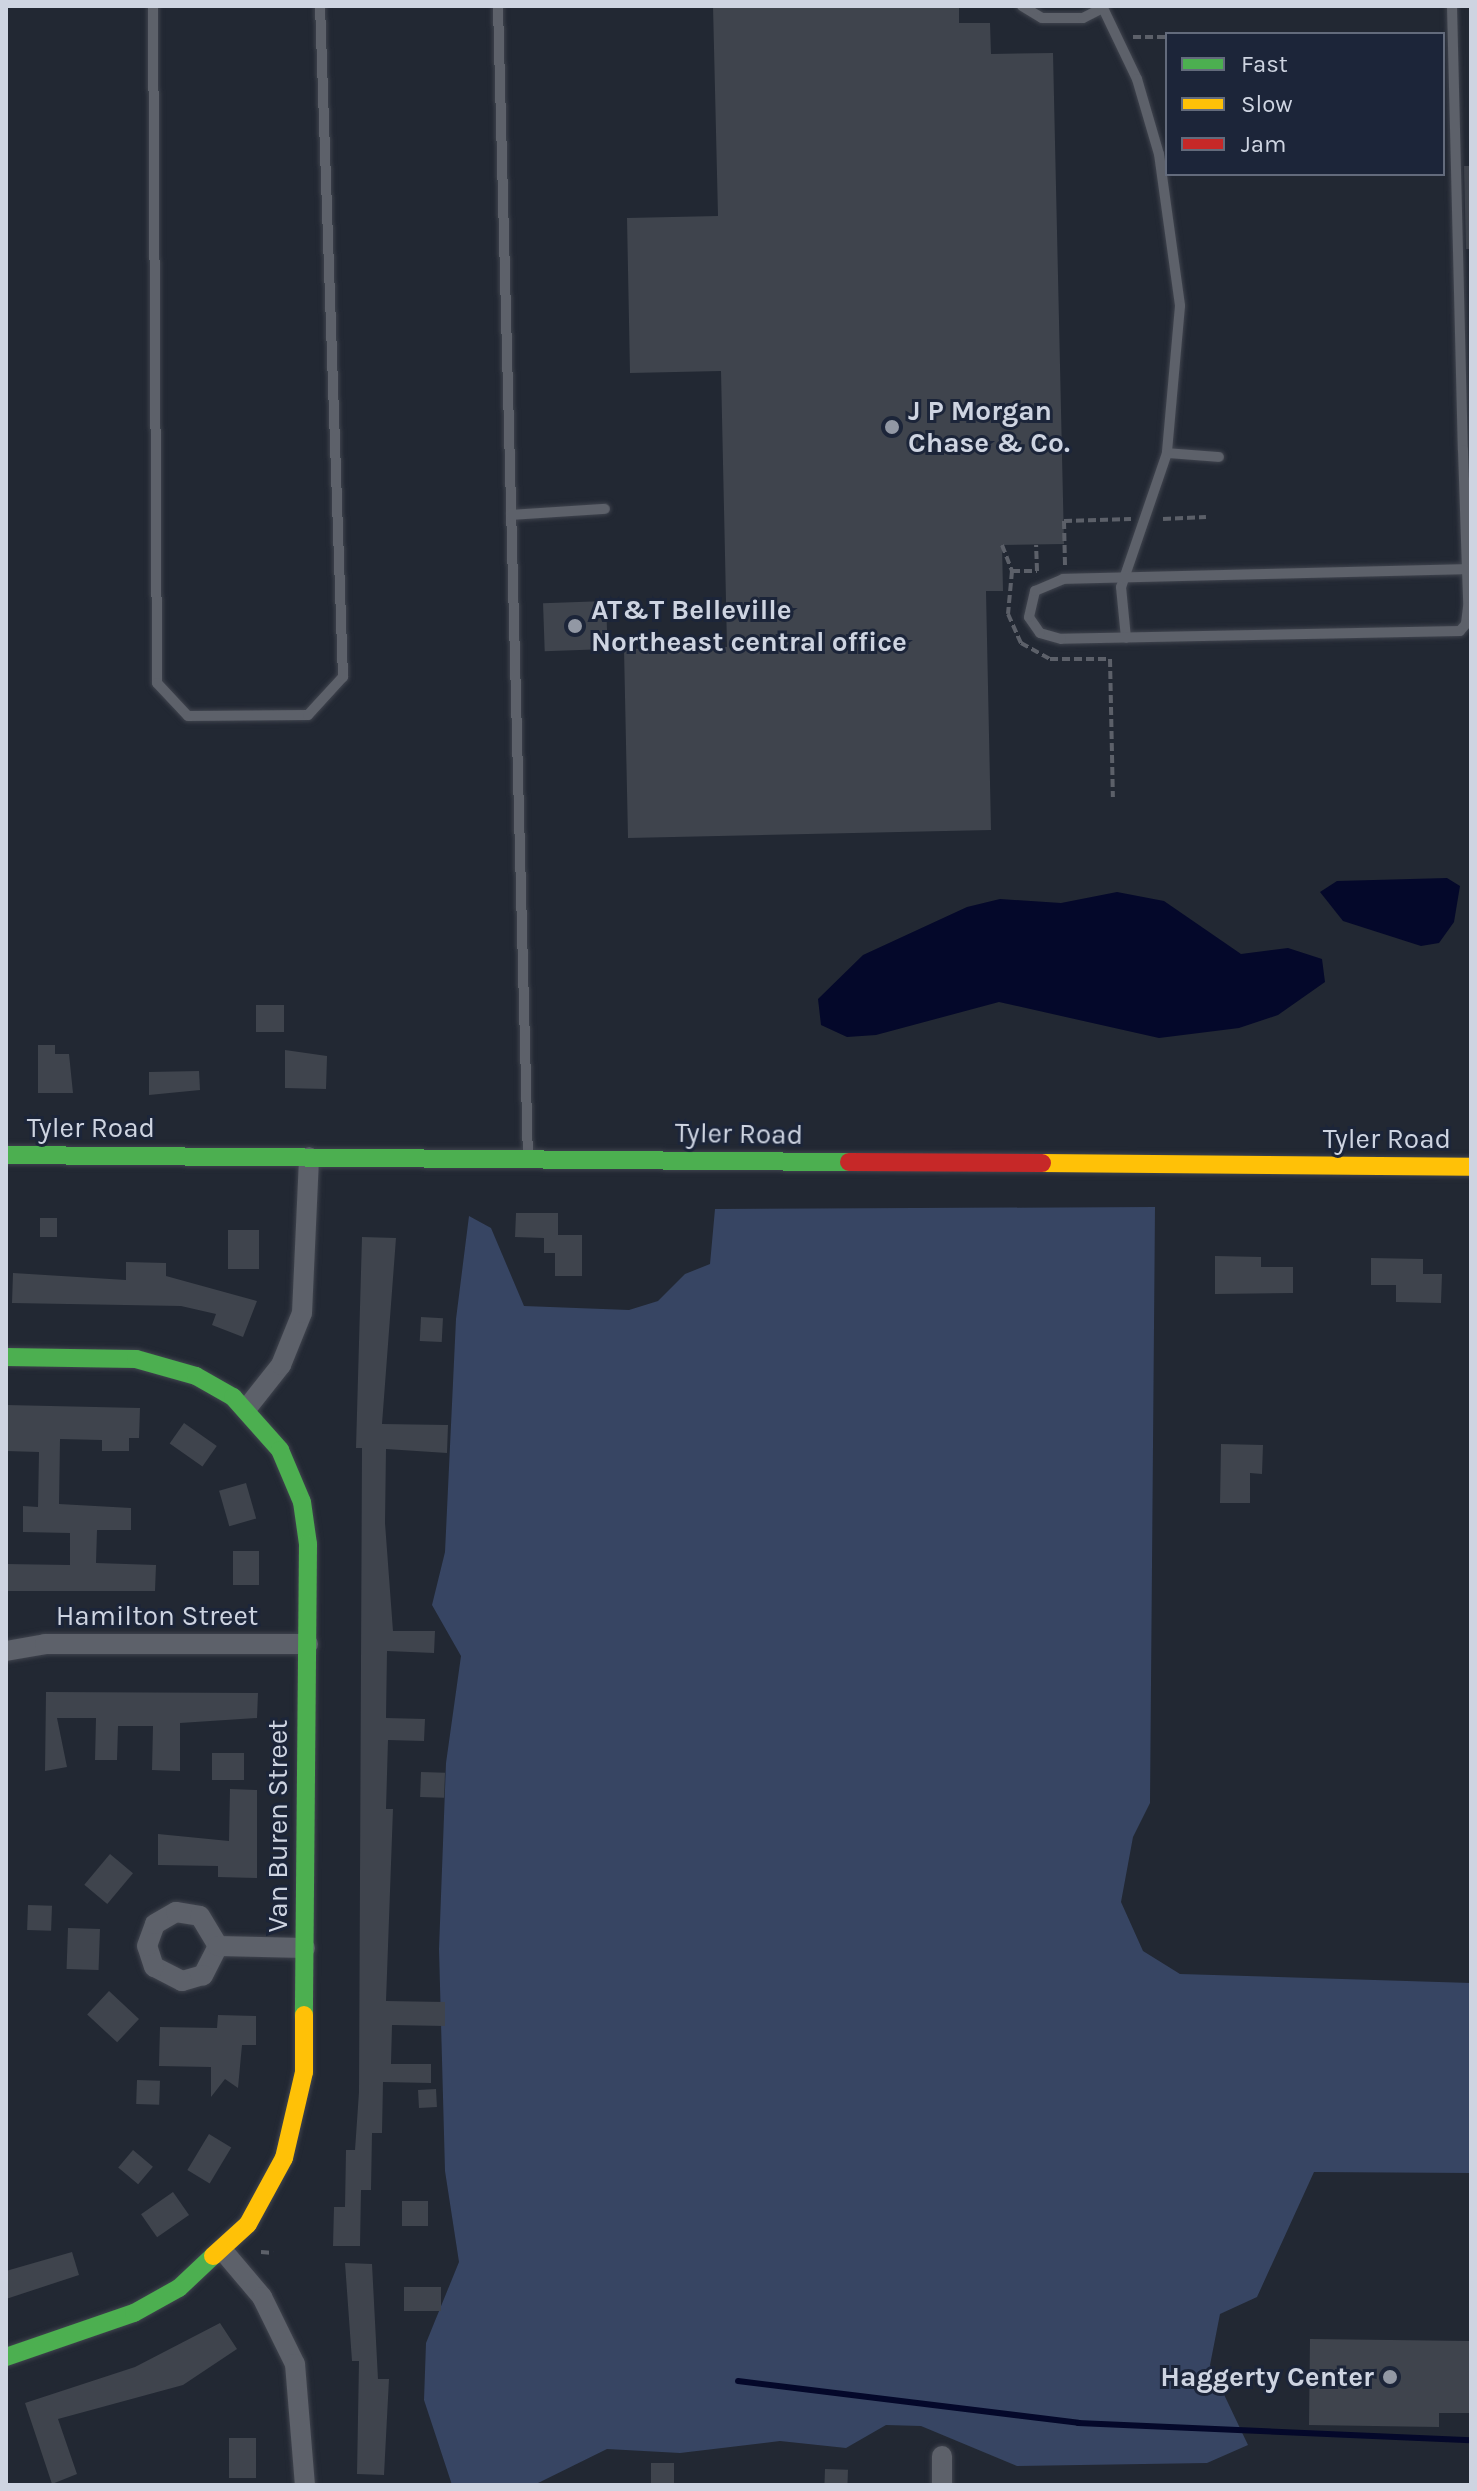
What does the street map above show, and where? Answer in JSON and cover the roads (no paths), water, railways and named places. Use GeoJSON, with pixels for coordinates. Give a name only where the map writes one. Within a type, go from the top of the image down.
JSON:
{"type":"FeatureCollection","features":[{"type":"Feature","properties":{"kind":"street","name":"Tyler Road"},"geometry":{"type":"LineString","coordinates":[[6,1155],[1471,1167]]}},
{"type":"Feature","properties":{"kind":"street"},"geometry":{"type":"LineString","coordinates":[[6,1357],[136,1359],[170,1366],[247,1408],[281,1365],[302,1313],[309,1157]]}},
{"type":"Feature","properties":{"kind":"street","name":"Van Buren Street"},"geometry":{"type":"LineString","coordinates":[[6,2357],[134,2313],[224,2252],[265,2197],[295,2125],[304,2072],[308,1644],[302,1502],[280,1450],[247,1408]]}},
{"type":"Feature","properties":{"kind":"street","name":"Hamilton Street"},"geometry":{"type":"LineString","coordinates":[[6,1651],[45,1644],[308,1644]]}},
{"type":"Feature","properties":{"kind":"street"},"geometry":{"type":"LineString","coordinates":[[218,1946],[305,1948]]}},
{"type":"Feature","properties":{"kind":"street"},"geometry":{"type":"LineString","coordinates":[[224,2252],[262,2297],[295,2364],[304,2408],[305,2485]]}},
{"type":"Feature","properties":{"kind":"street"},"geometry":{"type":"LineString","coordinates":[[942,2456],[942,2485]]}},
{"type":"Feature","properties":{"kind":"lane"},"geometry":{"type":"LineString","coordinates":[[153,6],[157,683],[188,716],[308,715],[343,677],[320,6]]}},
{"type":"Feature","properties":{"kind":"lane"},"geometry":{"type":"LineString","coordinates":[[498,6],[529,1160]]}},
{"type":"Feature","properties":{"kind":"lane"},"geometry":{"type":"LineString","coordinates":[[1022,6],[1042,18],[1083,18],[1103,7],[1137,79],[1171,211],[1179,338],[1167,453],[1125,577],[1120,601],[1126,638]]}},
{"type":"Feature","properties":{"kind":"lane"},"geometry":{"type":"LineString","coordinates":[[1452,6],[1467,569],[1468,607],[1460,631],[1045,637],[1029,611],[1035,591],[1049,581],[1467,569]]}},
{"type":"Feature","properties":{"kind":"lane"},"geometry":{"type":"LineString","coordinates":[[1167,453],[1219,457]]}},
{"type":"Feature","properties":{"kind":"lane"},"geometry":{"type":"LineString","coordinates":[[511,515],[605,509]]}},
{"type":"Feature","properties":{"kind":"waterway"},"geometry":{"type":"LineString","coordinates":[[738,2381],[1078,2423],[1471,2440]]}},
{"type":"Feature","properties":{"kind":"place","name":"J P Morgan Chase & Co."},"geometry":{"type":"Point","coordinates":[892,427]}},
{"type":"Feature","properties":{"kind":"place","name":"AT&T Belleville Northeast central office"},"geometry":{"type":"Point","coordinates":[575,626]}},
{"type":"Feature","properties":{"kind":"place","name":"Haggerty Center"},"geometry":{"type":"Point","coordinates":[1390,2377]}}]}
